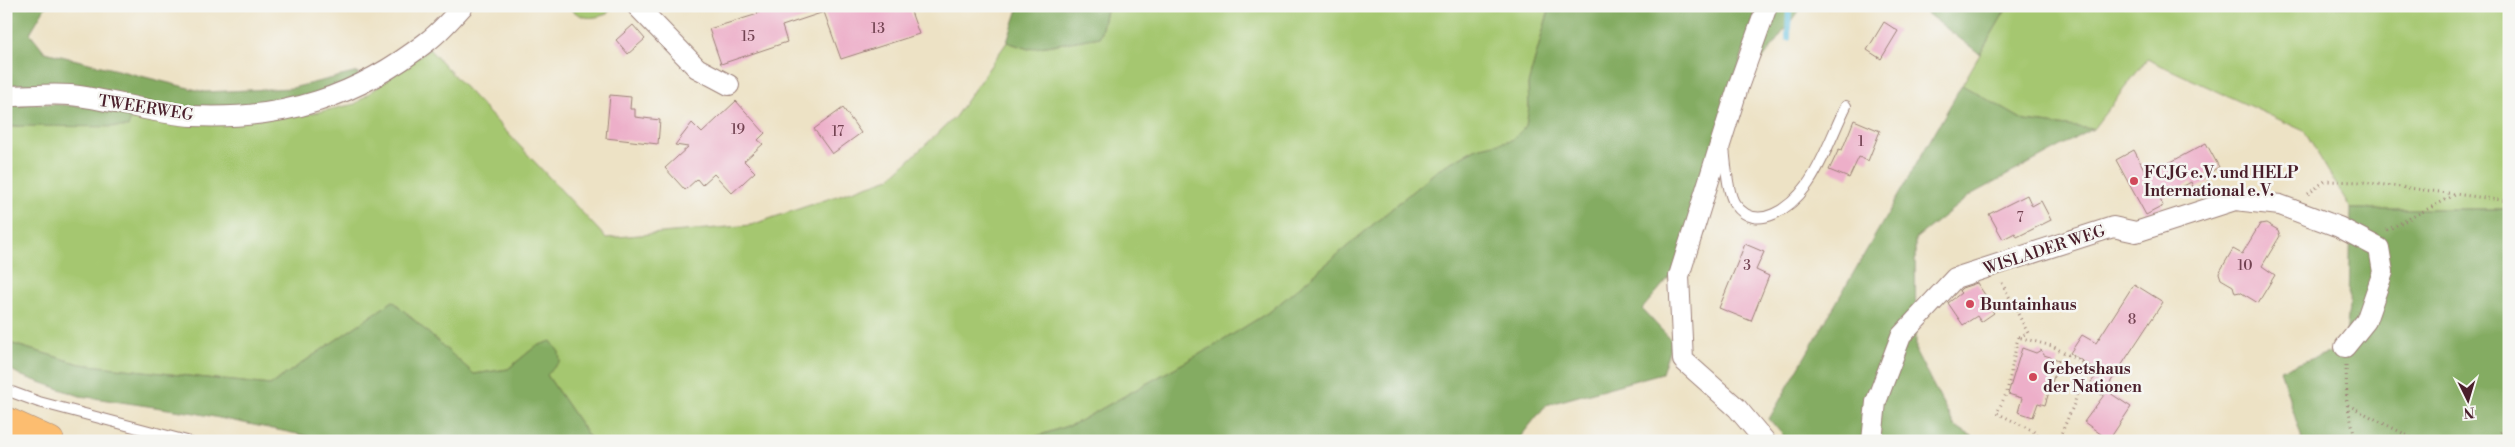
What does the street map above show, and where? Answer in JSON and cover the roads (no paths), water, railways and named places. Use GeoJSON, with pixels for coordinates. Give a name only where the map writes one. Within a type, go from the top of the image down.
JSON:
{"type":"FeatureCollection","features":[{"type":"Feature","properties":{"kind":"highway"},"geometry":{"type":"LineString","coordinates":[[6,421],[50,441]]}},
{"type":"Feature","properties":{"kind":"street","name":"TWEERWEG"},"geometry":{"type":"LineString","coordinates":[[6,96],[70,94],[192,116],[257,115],[298,108],[334,98],[370,81],[429,40],[463,6]]}},
{"type":"Feature","properties":{"kind":"street"},"geometry":{"type":"LineString","coordinates":[[637,6],[698,68],[729,85]]}},
{"type":"Feature","properties":{"kind":"street"},"geometry":{"type":"LineString","coordinates":[[1765,441],[1737,408],[1683,360],[1679,276],[1722,137],[1767,6]]}},
{"type":"Feature","properties":{"kind":"street","name":"WISLADER WEG"},"geometry":{"type":"LineString","coordinates":[[1872,441],[1876,402],[1901,336],[1955,278],[2113,227],[2136,232],[2235,200],[2280,205],[2293,209],[2339,227],[2378,248],[2383,272],[2366,321],[2345,347]]}},
{"type":"Feature","properties":{"kind":"lane"},"geometry":{"type":"LineString","coordinates":[[1722,137],[1728,179],[1735,204],[1748,216],[1760,218],[1776,214],[1791,205],[1808,184],[1846,106]]}},
{"type":"Feature","properties":{"kind":"lane"},"geometry":{"type":"LineString","coordinates":[[6,390],[38,402],[187,441]]}},
{"type":"Feature","properties":{"kind":"waterway"},"geometry":{"type":"LineString","coordinates":[[1788,38],[1789,6]]}},
{"type":"Feature","properties":{"kind":"place","name":"FCJG e.V. und HELP International e.V."},"geometry":{"type":"Point","coordinates":[2134,181]}},
{"type":"Feature","properties":{"kind":"place","name":"Buntainhaus"},"geometry":{"type":"Point","coordinates":[1970,304]}},
{"type":"Feature","properties":{"kind":"place","name":"Gebetshaus der Nationen"},"geometry":{"type":"Point","coordinates":[2033,377]}}]}
